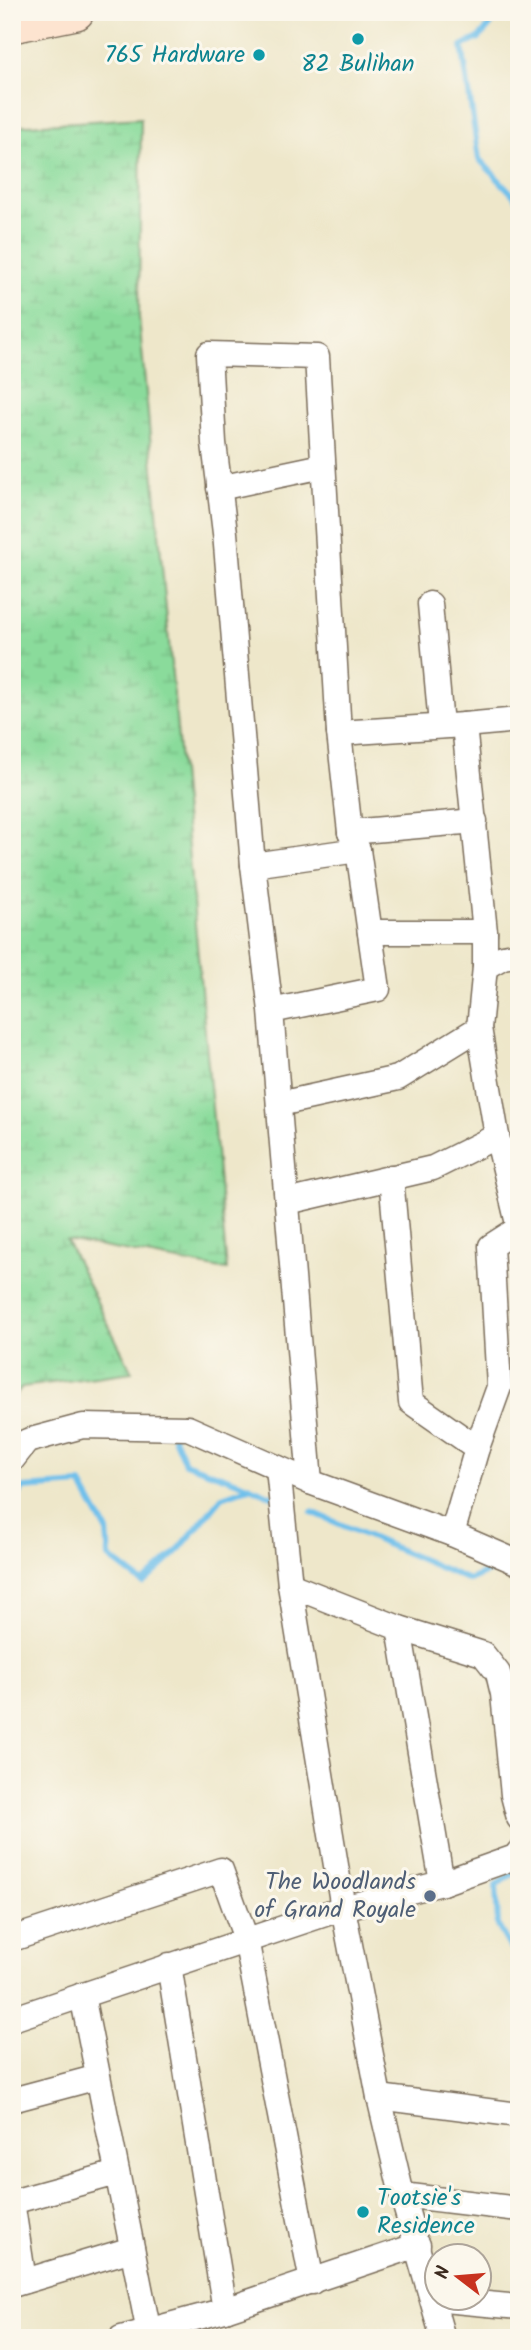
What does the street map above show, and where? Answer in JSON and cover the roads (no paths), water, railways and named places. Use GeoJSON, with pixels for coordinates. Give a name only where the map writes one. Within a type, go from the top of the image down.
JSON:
{"type":"FeatureCollection","features":[{"type":"Feature","properties":{"kind":"street"},"geometry":{"type":"LineString","coordinates":[[12,24],[76,12]]}},
{"type":"Feature","properties":{"kind":"street"},"geometry":{"type":"LineString","coordinates":[[271,1011],[378,989],[339,733],[317,357],[209,354],[214,443],[253,865],[271,1011],[310,1482]]}},
{"type":"Feature","properties":{"kind":"street"},"geometry":{"type":"LineString","coordinates":[[219,488],[323,466]]}},
{"type":"Feature","properties":{"kind":"street"},"geometry":{"type":"LineString","coordinates":[[430,604],[452,725],[475,821],[485,932],[480,1028],[497,1136],[519,1228],[491,1246],[499,1387]]}},
{"type":"Feature","properties":{"kind":"street"},"geometry":{"type":"LineString","coordinates":[[339,733],[519,720]]}},
{"type":"Feature","properties":{"kind":"street"},"geometry":{"type":"LineString","coordinates":[[253,865],[354,841],[475,821]]}},
{"type":"Feature","properties":{"kind":"street"},"geometry":{"type":"LineString","coordinates":[[370,933],[485,932]]}},
{"type":"Feature","properties":{"kind":"street"},"geometry":{"type":"LineString","coordinates":[[485,967],[503,957],[519,954]]}},
{"type":"Feature","properties":{"kind":"street"},"geometry":{"type":"LineString","coordinates":[[279,1104],[398,1078],[480,1028]]}},
{"type":"Feature","properties":{"kind":"street"},"geometry":{"type":"LineString","coordinates":[[286,1202],[433,1168],[497,1136]]}},
{"type":"Feature","properties":{"kind":"street"},"geometry":{"type":"LineString","coordinates":[[391,1177],[411,1402],[477,1448]]}},
{"type":"Feature","properties":{"kind":"street"},"geometry":{"type":"LineString","coordinates":[[452,1534],[477,1448],[499,1387],[519,1363]]}},
{"type":"Feature","properties":{"kind":"street"},"geometry":{"type":"LineString","coordinates":[[12,1460],[27,1441],[83,1426],[188,1428],[310,1482],[452,1534],[519,1563]]}},
{"type":"Feature","properties":{"kind":"street"},"geometry":{"type":"LineString","coordinates":[[278,1468],[290,1585],[343,1908],[379,2097],[402,2195],[422,2259]]}},
{"type":"Feature","properties":{"kind":"street"},"geometry":{"type":"LineString","coordinates":[[290,1585],[399,1628],[483,1654],[511,1692],[517,1802]]}},
{"type":"Feature","properties":{"kind":"street"},"geometry":{"type":"LineString","coordinates":[[399,1628],[442,1883]]}},
{"type":"Feature","properties":{"kind":"street"},"geometry":{"type":"LineString","coordinates":[[12,2019],[343,1908],[442,1883],[515,1857],[519,1852]]}},
{"type":"Feature","properties":{"kind":"street"},"geometry":{"type":"LineString","coordinates":[[12,1939],[221,1870],[246,1939],[312,2282]]}},
{"type":"Feature","properties":{"kind":"street"},"geometry":{"type":"LineString","coordinates":[[170,1965],[225,2310]]}},
{"type":"Feature","properties":{"kind":"street"},"geometry":{"type":"LineString","coordinates":[[82,1995],[149,2333]]}},
{"type":"Feature","properties":{"kind":"street"},"geometry":{"type":"LineString","coordinates":[[12,2100],[99,2077]]}},
{"type":"Feature","properties":{"kind":"street"},"geometry":{"type":"LineString","coordinates":[[379,2097],[519,2115]]}},
{"type":"Feature","properties":{"kind":"street"},"geometry":{"type":"LineString","coordinates":[[117,2173],[12,2202],[18,2283],[132,2249]]}},
{"type":"Feature","properties":{"kind":"street"},"geometry":{"type":"LineString","coordinates":[[402,2195],[519,2209]]}},
{"type":"Feature","properties":{"kind":"street"},"geometry":{"type":"LineString","coordinates":[[121,2338],[149,2333],[225,2310],[418,2245]]}},
{"type":"Feature","properties":{"kind":"street"},"geometry":{"type":"LineString","coordinates":[[492,2304],[519,2307]]}},
{"type":"Feature","properties":{"kind":"street"},"geometry":{"type":"LineString","coordinates":[[436,2312],[443,2338]]}},
{"type":"Feature","properties":{"kind":"waterway"},"geometry":{"type":"LineString","coordinates":[[490,12],[491,24],[479,38],[462,46],[479,159],[519,201]]}},
{"type":"Feature","properties":{"kind":"waterway"},"geometry":{"type":"LineString","coordinates":[[172,1433],[185,1463],[249,1486]]}},
{"type":"Feature","properties":{"kind":"waterway"},"geometry":{"type":"LineString","coordinates":[[12,1507],[23,1488],[81,1484],[107,1531],[109,1557],[143,1583],[176,1553],[222,1497],[250,1487],[274,1497]]}},
{"type":"Feature","properties":{"kind":"waterway"},"geometry":{"type":"LineString","coordinates":[[312,1512],[469,1580],[504,1565]]}},
{"type":"Feature","properties":{"kind":"waterway"},"geometry":{"type":"LineString","coordinates":[[519,1869],[496,1885],[498,1926],[510,1947],[519,1948]]}},
{"type":"Feature","properties":{"kind":"place","name":"82 Bulihan"},"geometry":{"type":"Point","coordinates":[358,39]}},
{"type":"Feature","properties":{"kind":"place","name":"765 Hardware"},"geometry":{"type":"Point","coordinates":[259,55]}},
{"type":"Feature","properties":{"kind":"place","name":"The Woodlands of Grand Royale"},"geometry":{"type":"Point","coordinates":[430,1896]}},
{"type":"Feature","properties":{"kind":"place","name":"Tootsie's Residence"},"geometry":{"type":"Point","coordinates":[363,2212]}}]}
